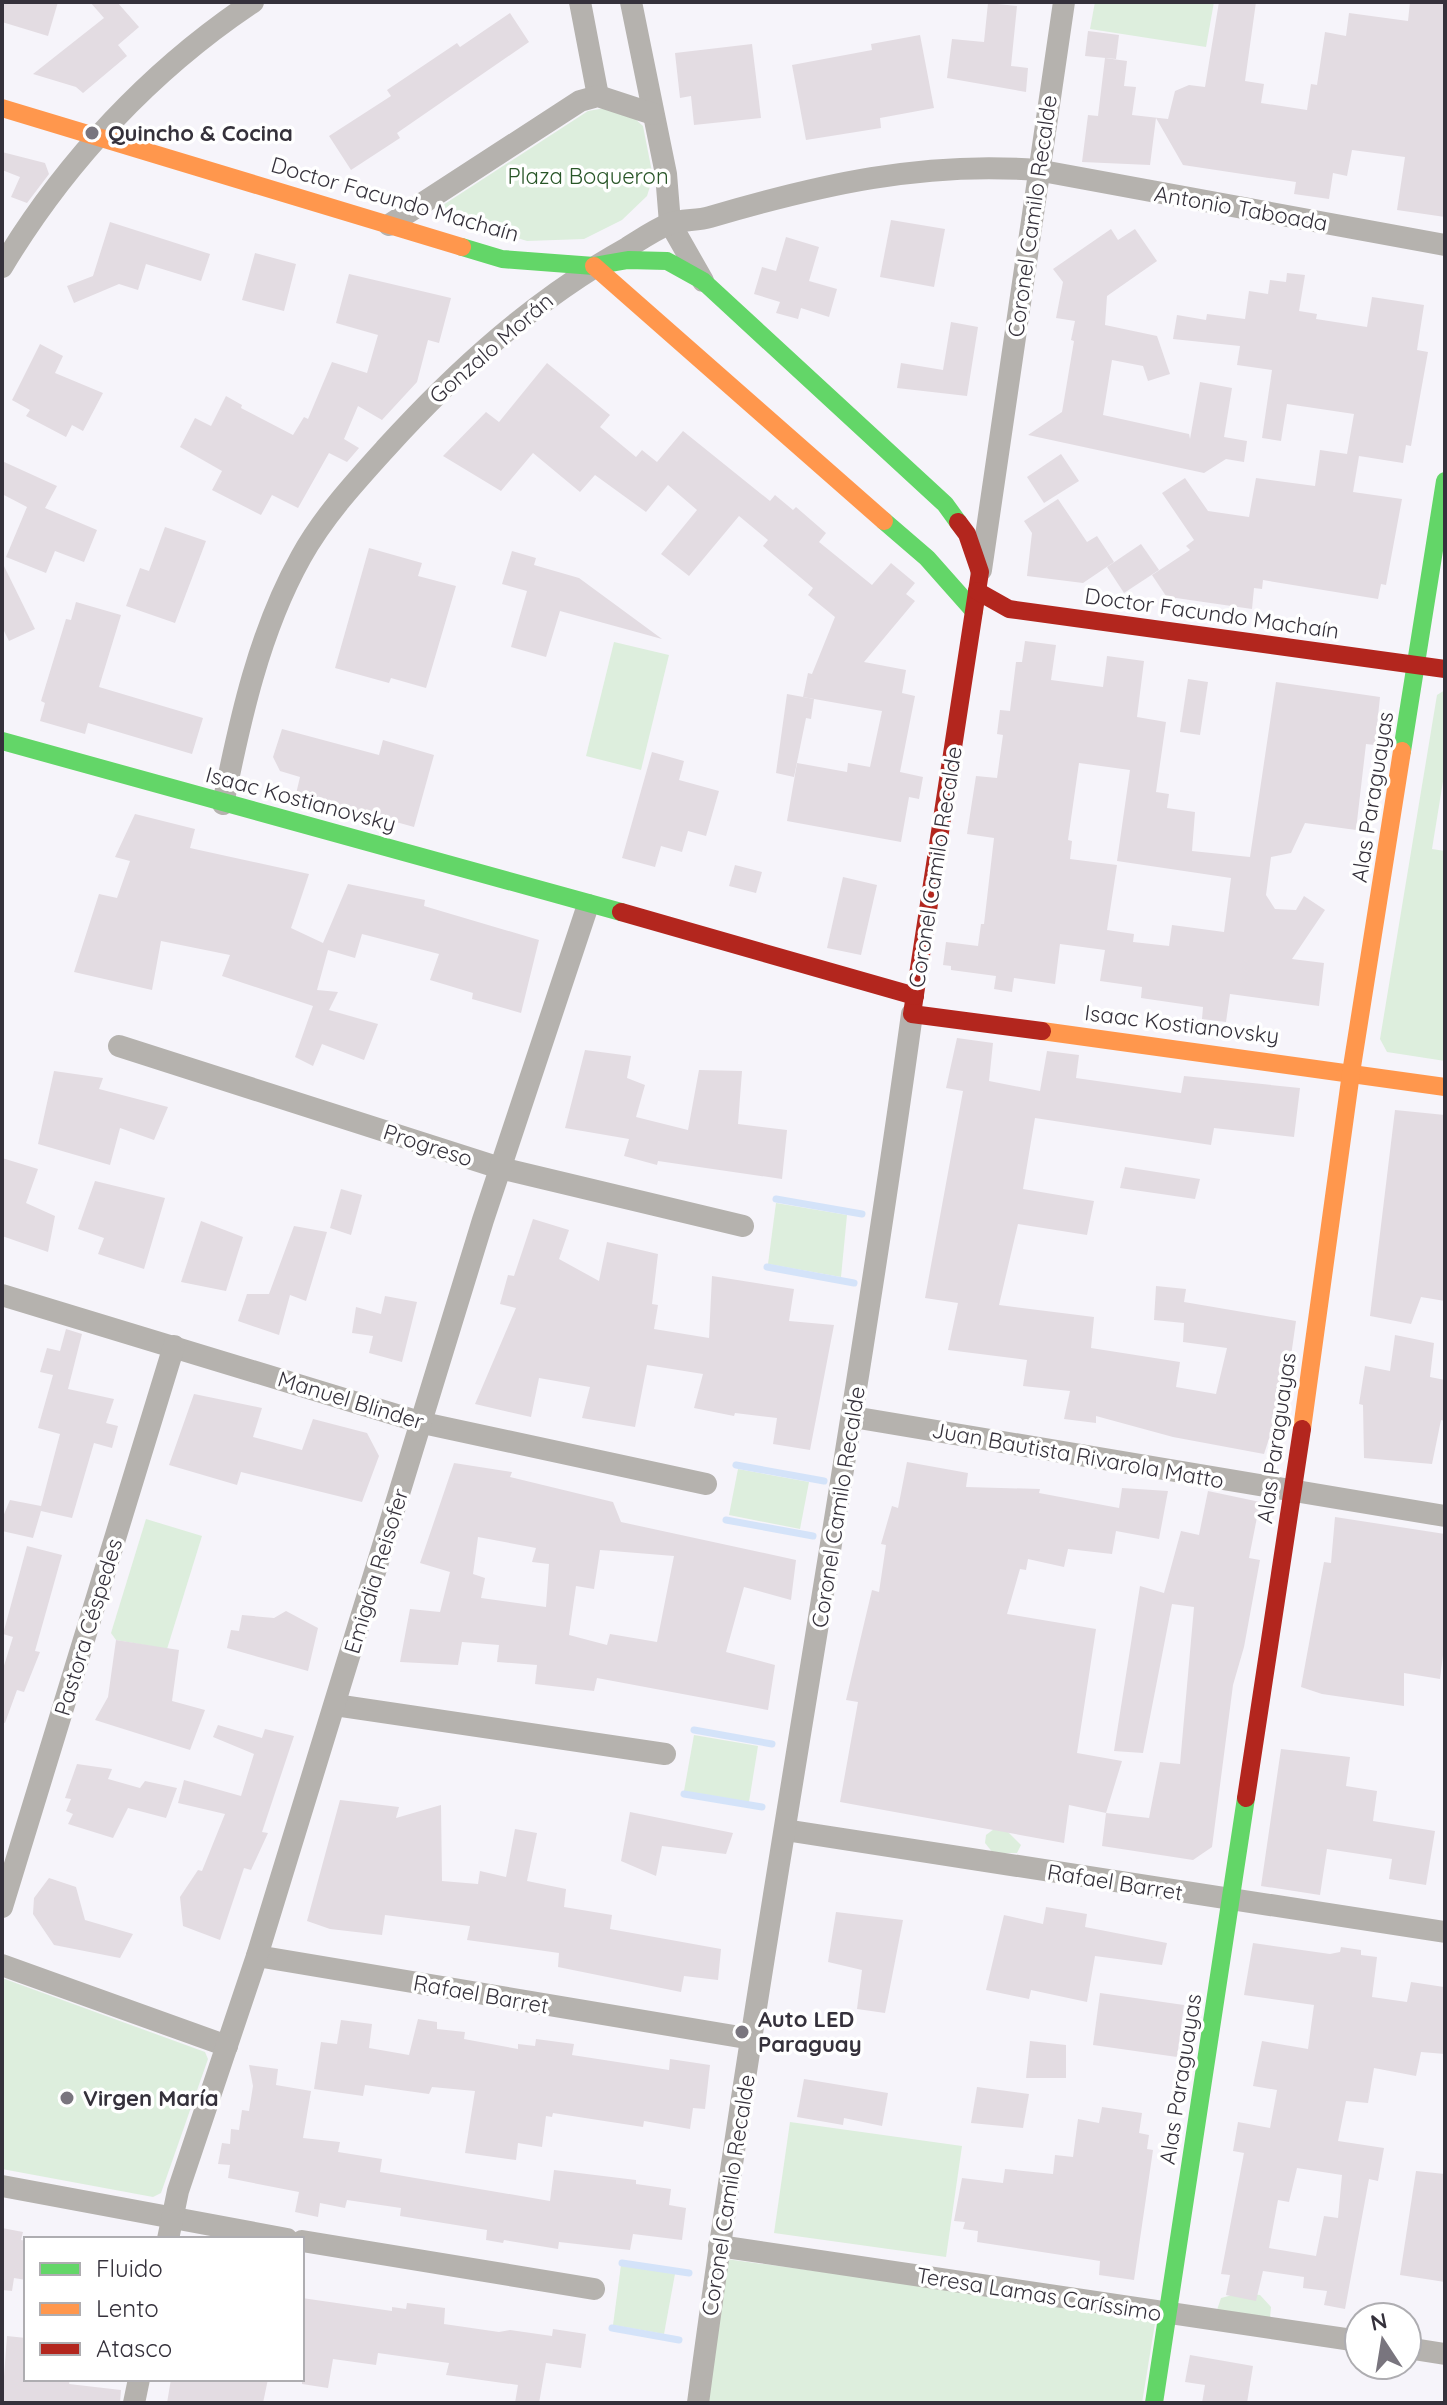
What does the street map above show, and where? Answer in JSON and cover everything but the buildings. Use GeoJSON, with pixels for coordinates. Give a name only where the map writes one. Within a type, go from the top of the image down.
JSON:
{"type":"FeatureCollection","features":[{"type":"Feature","properties":{"kind":"main road","name":"Doctor Facundo Machaín"},"geometry":{"type":"LineString","coordinates":[[2,108],[502,259],[594,266],[628,260],[667,261],[703,281],[945,504],[967,534],[979,581],[974,611]]}},
{"type":"Feature","properties":{"kind":"main road"},"geometry":{"type":"LineString","coordinates":[[594,266],[927,558],[974,611]]}},
{"type":"Feature","properties":{"kind":"main road","name":"Alas Paraguayas"},"geometry":{"type":"LineString","coordinates":[[1154,2403],[1293,1492],[1351,1073],[1445,481]]}},
{"type":"Feature","properties":{"kind":"main road","name":"Doctor Facundo Machaín"},"geometry":{"type":"LineString","coordinates":[[979,581],[1009,609],[1445,669]]}},
{"type":"Feature","properties":{"kind":"main road","name":"Coronel Camilo Recalde"},"geometry":{"type":"LineString","coordinates":[[914,1005],[974,611]]}},
{"type":"Feature","properties":{"kind":"main road","name":"Isaac Kostianovsky"},"geometry":{"type":"LineString","coordinates":[[2,741],[223,804],[431,858],[914,1005],[1445,1087]]}},
{"type":"Feature","properties":{"kind":"street"},"geometry":{"type":"LineString","coordinates":[[2,267],[44,202],[122,108],[253,2]]}},
{"type":"Feature","properties":{"kind":"street"},"geometry":{"type":"LineString","coordinates":[[580,2],[598,96]]}},
{"type":"Feature","properties":{"kind":"street"},"geometry":{"type":"LineString","coordinates":[[631,2],[666,174],[670,223],[703,281]]}},
{"type":"Feature","properties":{"kind":"street","name":"Coronel Camilo Recalde"},"geometry":{"type":"LineString","coordinates":[[979,581],[1064,2]]}},
{"type":"Feature","properties":{"kind":"street"},"geometry":{"type":"LineString","coordinates":[[389,225],[580,101],[598,96],[653,114]]}},
{"type":"Feature","properties":{"kind":"street","name":"Gonzalo Morán"},"geometry":{"type":"LineString","coordinates":[[223,804],[264,634],[301,556],[354,483],[424,406],[536,305],[594,266],[670,223],[706,218],[778,195],[850,180],[988,168],[1037,170]]}},
{"type":"Feature","properties":{"kind":"street","name":"Antonio Taboada"},"geometry":{"type":"LineString","coordinates":[[1037,170],[1445,245]]}},
{"type":"Feature","properties":{"kind":"street","name":"Emigdia Reisofer"},"geometry":{"type":"LineString","coordinates":[[170,2229],[500,1168],[588,905]]}},
{"type":"Feature","properties":{"kind":"street","name":"Coronel Camilo Recalde"},"geometry":{"type":"LineString","coordinates":[[698,2403],[719,2246],[853,1417],[914,1005]]}},
{"type":"Feature","properties":{"kind":"street","name":"Progreso"},"geometry":{"type":"LineString","coordinates":[[119,1046],[500,1168],[743,1226]]}},
{"type":"Feature","properties":{"kind":"street","name":"Manuel Blinder"},"geometry":{"type":"LineString","coordinates":[[2,1295],[423,1423],[706,1484]]}},
{"type":"Feature","properties":{"kind":"street","name":"Pastora Céspedes"},"geometry":{"type":"LineString","coordinates":[[2,1907],[174,1346]]}},
{"type":"Feature","properties":{"kind":"street","name":"Juan Bautista Rivarola Matto"},"geometry":{"type":"LineString","coordinates":[[853,1417],[1445,1516]]}},
{"type":"Feature","properties":{"kind":"street"},"geometry":{"type":"LineString","coordinates":[[335,1705],[665,1754]]}},
{"type":"Feature","properties":{"kind":"street","name":"Rafael Barret"},"geometry":{"type":"LineString","coordinates":[[785,1830],[1445,1932]]}},
{"type":"Feature","properties":{"kind":"street","name":"Rafael Barret"},"geometry":{"type":"LineString","coordinates":[[257,1956],[752,2039]]}},
{"type":"Feature","properties":{"kind":"street"},"geometry":{"type":"LineString","coordinates":[[2,1965],[227,2046]]}},
{"type":"Feature","properties":{"kind":"street"},"geometry":{"type":"LineString","coordinates":[[2,2186],[170,2229],[264,2237]]}},
{"type":"Feature","properties":{"kind":"street"},"geometry":{"type":"LineString","coordinates":[[304,2241],[594,2289]]}},
{"type":"Feature","properties":{"kind":"street","name":"Teresa Lamas Caríssimo"},"geometry":{"type":"LineString","coordinates":[[719,2246],[1343,2339]]}},
{"type":"Feature","properties":{"kind":"street"},"geometry":{"type":"LineString","coordinates":[[1423,2351],[1445,2354]]}},
{"type":"Feature","properties":{"kind":"street"},"geometry":{"type":"LineString","coordinates":[[134,2403],[139,2381]]}},
{"type":"Feature","properties":{"kind":"green space"},"geometry":{"type":"Polygon","coordinates":[[[1095,2],[1214,2],[1206,47],[1090,29],[1095,2]]]}},
{"type":"Feature","properties":{"kind":"green space","name":"Plaza Boqueron"},"geometry":{"type":"Polygon","coordinates":[[[605,108],[633,117],[643,126],[653,177],[647,196],[622,220],[584,239],[527,241],[441,214],[440,207],[588,111],[605,108]]]}},
{"type":"Feature","properties":{"kind":"green space"},"geometry":{"type":"Polygon","coordinates":[[[614,642],[669,655],[641,770],[586,756],[614,642]]]}},
{"type":"Feature","properties":{"kind":"green space"},"geometry":{"type":"Polygon","coordinates":[[[1445,690],[1445,769],[1432,849],[1445,851],[1445,1061],[1387,1052],[1380,1039],[1437,695],[1445,690]]]}},
{"type":"Feature","properties":{"kind":"green space"},"geometry":{"type":"Polygon","coordinates":[[[776,1203],[847,1215],[841,1277],[768,1264],[776,1203]]]}},
{"type":"Feature","properties":{"kind":"green space"},"geometry":{"type":"Polygon","coordinates":[[[738,1469],[809,1482],[800,1529],[729,1515],[738,1469]]]}},
{"type":"Feature","properties":{"kind":"green space"},"geometry":{"type":"Polygon","coordinates":[[[146,1519],[202,1536],[167,1649],[116,1640],[111,1633],[146,1519]]]}},
{"type":"Feature","properties":{"kind":"green space"},"geometry":{"type":"Polygon","coordinates":[[[694,1735],[758,1746],[749,1802],[684,1791],[694,1735]]]}},
{"type":"Feature","properties":{"kind":"green space"},"geometry":{"type":"Polygon","coordinates":[[[994,1829],[1007,1831],[1021,1845],[1017,1853],[993,1853],[985,1843],[986,1835],[994,1829]]]}},
{"type":"Feature","properties":{"kind":"green space"},"geometry":{"type":"Polygon","coordinates":[[[2,1978],[205,2052],[208,2059],[161,2193],[153,2197],[2,2169],[2,1978]]]}},
{"type":"Feature","properties":{"kind":"green space"},"geometry":{"type":"Polygon","coordinates":[[[790,2122],[962,2146],[946,2257],[774,2233],[790,2122]]]}},
{"type":"Feature","properties":{"kind":"green space"},"geometry":{"type":"Polygon","coordinates":[[[726,2259],[1156,2317],[1142,2403],[706,2403],[726,2259]]]}},
{"type":"Feature","properties":{"kind":"green space"},"geometry":{"type":"Polygon","coordinates":[[[621,2265],[675,2274],[664,2334],[613,2325],[621,2265]]]}},
{"type":"Feature","properties":{"kind":"green space"},"geometry":{"type":"Polygon","coordinates":[[[1240,2293],[1260,2295],[1271,2307],[1270,2318],[1217,2310],[1221,2298],[1240,2293]]]}},
{"type":"Feature","properties":{"kind":"waterway"},"geometry":{"type":"LineString","coordinates":[[776,1199],[862,1214]]}},
{"type":"Feature","properties":{"kind":"waterway"},"geometry":{"type":"LineString","coordinates":[[767,1267],[854,1283]]}},
{"type":"Feature","properties":{"kind":"waterway"},"geometry":{"type":"LineString","coordinates":[[736,1465],[824,1481]]}},
{"type":"Feature","properties":{"kind":"waterway"},"geometry":{"type":"LineString","coordinates":[[726,1520],[813,1536]]}},
{"type":"Feature","properties":{"kind":"waterway"},"geometry":{"type":"LineString","coordinates":[[694,1730],[772,1744]]}},
{"type":"Feature","properties":{"kind":"waterway"},"geometry":{"type":"LineString","coordinates":[[684,1794],[762,1807]]}},
{"type":"Feature","properties":{"kind":"waterway"},"geometry":{"type":"LineString","coordinates":[[622,2263],[689,2273]]}},
{"type":"Feature","properties":{"kind":"waterway"},"geometry":{"type":"LineString","coordinates":[[612,2328],[679,2340]]}},
{"type":"Feature","properties":{"kind":"traffic: fast"},"geometry":{"type":"LineString","coordinates":[[462,247],[502,259],[594,266],[628,260],[667,261],[703,281],[945,504],[958,522]]}},
{"type":"Feature","properties":{"kind":"traffic: fast"},"geometry":{"type":"LineString","coordinates":[[1402,751],[1445,481]]}},
{"type":"Feature","properties":{"kind":"traffic: fast"},"geometry":{"type":"LineString","coordinates":[[884,521],[927,558],[974,611]]}},
{"type":"Feature","properties":{"kind":"traffic: fast"},"geometry":{"type":"LineString","coordinates":[[2,741],[621,912]]}},
{"type":"Feature","properties":{"kind":"traffic: fast"},"geometry":{"type":"LineString","coordinates":[[1154,2403],[1246,1798]]}},
{"type":"Feature","properties":{"kind":"traffic: slow"},"geometry":{"type":"LineString","coordinates":[[2,108],[462,247]]}},
{"type":"Feature","properties":{"kind":"traffic: slow"},"geometry":{"type":"LineString","coordinates":[[594,266],[884,521]]}},
{"type":"Feature","properties":{"kind":"traffic: slow"},"geometry":{"type":"LineString","coordinates":[[1302,1429],[1351,1073],[1402,751]]}},
{"type":"Feature","properties":{"kind":"traffic: slow"},"geometry":{"type":"LineString","coordinates":[[1042,1031],[1445,1087]]}},
{"type":"Feature","properties":{"kind":"traffic: jam"},"geometry":{"type":"LineString","coordinates":[[958,522],[967,534],[980,572],[912,1014],[1042,1031]]}},
{"type":"Feature","properties":{"kind":"traffic: jam"},"geometry":{"type":"LineString","coordinates":[[977,591],[1009,609],[1445,669]]}},
{"type":"Feature","properties":{"kind":"traffic: jam"},"geometry":{"type":"LineString","coordinates":[[621,912],[915,996]]}},
{"type":"Feature","properties":{"kind":"traffic: jam"},"geometry":{"type":"LineString","coordinates":[[1246,1798],[1302,1429]]}},
{"type":"Feature","properties":{"kind":"place","name":"Quincho & Cocina"},"geometry":{"type":"Point","coordinates":[92,133]}},
{"type":"Feature","properties":{"kind":"place","name":"Auto LED Paraguay"},"geometry":{"type":"Point","coordinates":[742,2032]}},
{"type":"Feature","properties":{"kind":"place","name":"Virgen María"},"geometry":{"type":"Point","coordinates":[67,2098]}}]}
